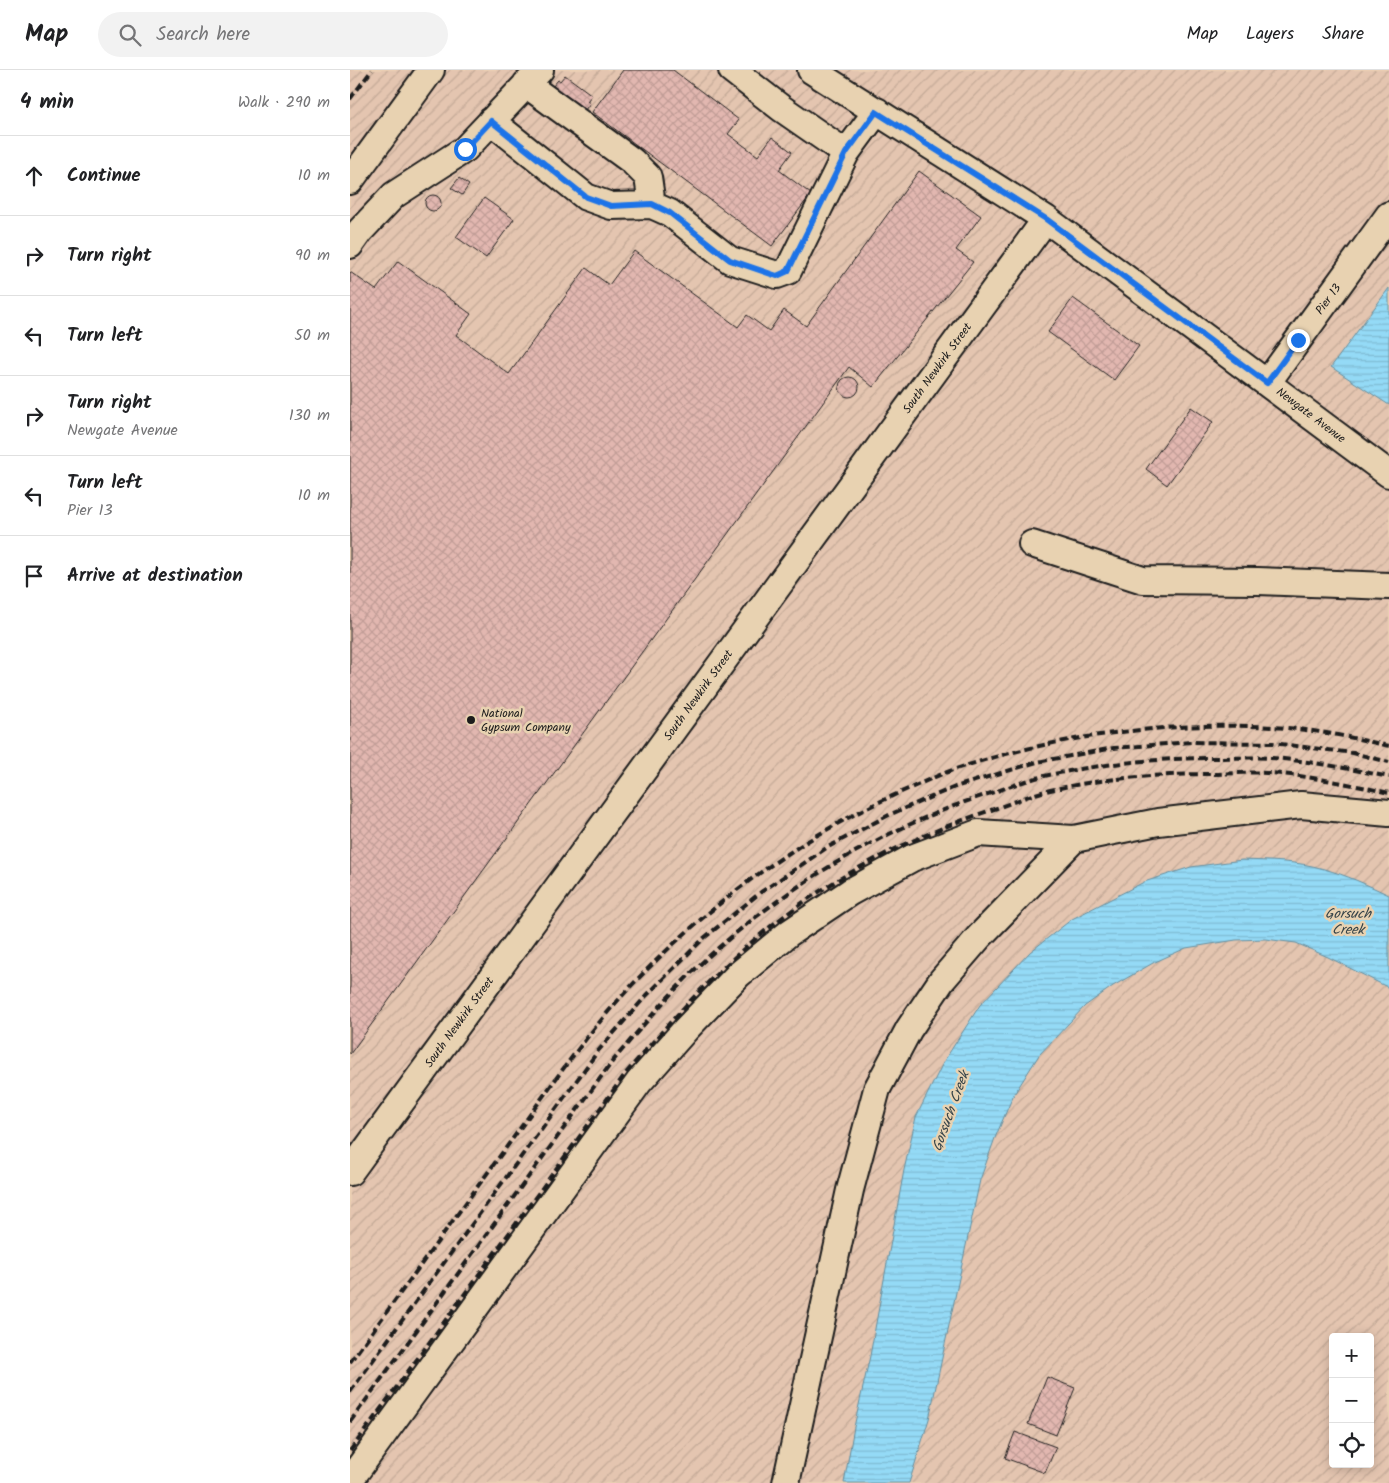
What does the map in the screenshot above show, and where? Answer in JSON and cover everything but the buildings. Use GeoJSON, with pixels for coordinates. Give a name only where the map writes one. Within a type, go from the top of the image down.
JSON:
{"type":"FeatureCollection","features":[{"type":"Feature","properties":{"kind":"street"},"geometry":{"type":"LineString","coordinates":[[350,181],[431,70]]}},
{"type":"Feature","properties":{"kind":"street"},"geometry":{"type":"LineString","coordinates":[[732,70],[781,108],[846,153]]}},
{"type":"Feature","properties":{"kind":"street","name":"Newgate Avenue"},"geometry":{"type":"LineString","coordinates":[[811,70],[1046,219],[1389,474]]}},
{"type":"Feature","properties":{"kind":"street"},"geometry":{"type":"LineString","coordinates":[[350,245],[360,231],[394,195],[465,149],[533,77],[632,161],[648,177],[652,204]]}},
{"type":"Feature","properties":{"kind":"street"},"geometry":{"type":"LineString","coordinates":[[491,121],[586,197],[611,206],[652,204],[670,213],[730,260],[777,276],[788,271],[846,153],[876,112]]}},
{"type":"Feature","properties":{"kind":"street","name":"Pier 13"},"geometry":{"type":"LineString","coordinates":[[1267,383],[1389,215]]}},
{"type":"Feature","properties":{"kind":"street","name":"South Newkirk Street"},"geometry":{"type":"LineString","coordinates":[[350,1172],[1046,219]]}},
{"type":"Feature","properties":{"kind":"street"},"geometry":{"type":"LineString","coordinates":[[1032,544],[1143,580],[1258,581],[1389,586]]}},
{"type":"Feature","properties":{"kind":"street"},"geometry":{"type":"LineString","coordinates":[[350,1480],[639,1082],[738,975],[789,933],[850,892],[912,858],[978,833],[1074,839],[1158,822],[1301,805],[1389,814]]}},
{"type":"Feature","properties":{"kind":"street"},"geometry":{"type":"LineString","coordinates":[[786,1483],[850,1190],[877,1089],[909,1028],[942,980],[979,937],[1074,839]]}},
{"type":"Feature","properties":{"kind":"shaded area"},"geometry":{"type":"Polygon","coordinates":[[[350,70],[1389,70],[1389,288],[1331,367],[1389,405],[1389,1483],[350,1483],[350,70]]]}},
{"type":"Feature","properties":{"kind":"water"},"geometry":{"type":"Polygon","coordinates":[[[1389,288],[1389,405],[1331,367],[1389,288]]]}},
{"type":"Feature","properties":{"kind":"water","name":"Gorsuch Creek"},"geometry":{"type":"Polygon","coordinates":[[[1242,860],[1314,866],[1349,877],[1389,895],[1389,988],[1296,943],[1265,939],[1236,940],[1186,948],[1153,963],[1113,986],[1085,1006],[1039,1055],[1013,1096],[995,1138],[980,1180],[929,1419],[909,1483],[844,1483],[870,1356],[904,1170],[916,1117],[944,1061],[980,1005],[1030,952],[1072,919],[1144,882],[1191,867],[1242,860]]]}},
{"type":"Feature","properties":{"kind":"railway"},"geometry":{"type":"LineString","coordinates":[[350,99],[372,70]]}},
{"type":"Feature","properties":{"kind":"railway"},"geometry":{"type":"LineString","coordinates":[[350,1362],[568,1063],[632,985],[662,955],[726,898],[795,849],[832,827],[869,807],[950,771],[1028,749],[1110,734],[1192,726],[1273,727],[1331,734],[1389,746]]}},
{"type":"Feature","properties":{"kind":"railway"},"geometry":{"type":"LineString","coordinates":[[350,1392],[598,1051],[646,996],[704,938],[761,892],[828,847],[891,814],[955,787],[1037,762],[1114,748],[1191,742],[1273,743],[1353,753],[1389,762]]}},
{"type":"Feature","properties":{"kind":"railway"},"geometry":{"type":"LineString","coordinates":[[350,1422],[612,1062],[675,989],[717,949],[748,923],[813,877],[882,837],[919,820],[1017,784],[1061,772],[1171,759],[1265,758],[1316,763],[1389,777]]}},
{"type":"Feature","properties":{"kind":"railway"},"geometry":{"type":"LineString","coordinates":[[350,1451],[626,1073],[717,973],[779,920],[830,885],[883,855],[939,829],[1036,794],[1085,783],[1151,776],[1264,773],[1315,778],[1389,793]]}},
{"type":"Feature","properties":{"kind":"place","name":"National Gypsum Company"},"geometry":{"type":"Point","coordinates":[471,720]}},
{"type":"Feature","properties":{"kind":"route"},"geometry":{"type":"LineString","coordinates":[[465,149],[491,121],[586,197],[611,206],[652,204],[670,213],[730,260],[777,276],[788,271],[846,153],[876,112],[1046,219],[1267,383],[1298,340]]}}]}
